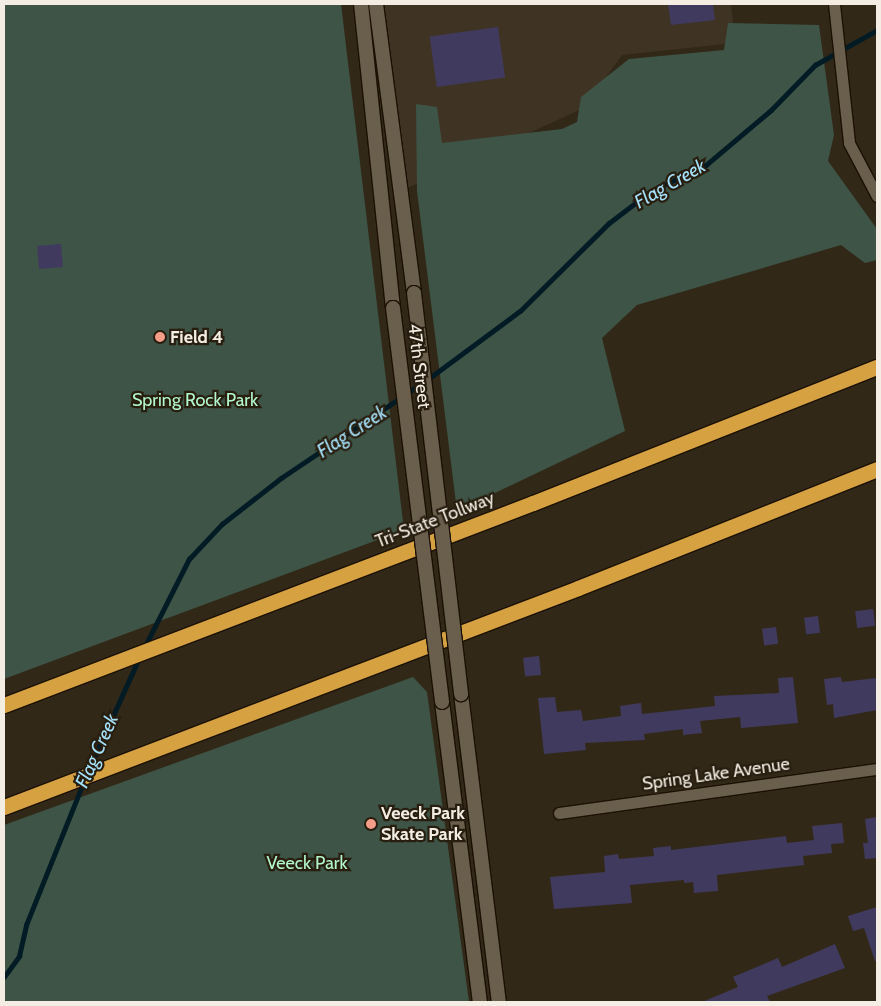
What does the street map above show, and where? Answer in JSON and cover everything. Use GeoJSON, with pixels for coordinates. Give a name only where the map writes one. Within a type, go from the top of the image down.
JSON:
{"type":"FeatureCollection","features":[{"type":"Feature","properties":{"kind":"highway","name":"Tri-State Tollway"},"geometry":{"type":"LineString","coordinates":[[4,705],[185,634],[533,503],[877,367]]}},
{"type":"Feature","properties":{"kind":"highway"},"geometry":{"type":"LineString","coordinates":[[4,807],[877,469]]}},
{"type":"Feature","properties":{"kind":"main road","name":"47th Street"},"geometry":{"type":"LineString","coordinates":[[361,4],[393,308],[480,1002]]}},
{"type":"Feature","properties":{"kind":"main road","name":"47th Street"},"geometry":{"type":"LineString","coordinates":[[376,4],[414,293],[498,1002]]}},
{"type":"Feature","properties":{"kind":"street"},"geometry":{"type":"LineString","coordinates":[[835,6],[849,143],[877,196]]}},
{"type":"Feature","properties":{"kind":"street","name":"Spring Lake Avenue"},"geometry":{"type":"LineString","coordinates":[[559,813],[877,769]]}},
{"type":"Feature","properties":{"kind":"shaded area"},"geometry":{"type":"Polygon","coordinates":[[[375,4],[731,4],[735,43],[622,55],[584,108],[405,189],[375,4]]]}},
{"type":"Feature","properties":{"kind":"green space","name":"Spring Rock Park"},"geometry":{"type":"Polygon","coordinates":[[[4,4],[341,4],[404,530],[4,679],[4,4]]]}},
{"type":"Feature","properties":{"kind":"green space"},"geometry":{"type":"Polygon","coordinates":[[[728,23],[819,25],[834,135],[828,161],[877,229],[877,260],[865,263],[841,245],[637,305],[602,338],[625,431],[457,511],[417,191],[416,104],[437,107],[442,143],[562,129],[577,122],[581,97],[629,59],[724,50],[728,23]]]}},
{"type":"Feature","properties":{"kind":"green space","name":"Veeck Park"},"geometry":{"type":"Polygon","coordinates":[[[413,677],[427,692],[469,1002],[4,1002],[4,825],[413,677]]]}},
{"type":"Feature","properties":{"kind":"building"},"geometry":{"type":"Polygon","coordinates":[[[668,4],[713,4],[715,20],[671,25],[668,4]]]}},
{"type":"Feature","properties":{"kind":"building"},"geometry":{"type":"Polygon","coordinates":[[[498,27],[505,78],[437,87],[430,37],[498,27]]]}},
{"type":"Feature","properties":{"kind":"building"},"geometry":{"type":"Polygon","coordinates":[[[61,244],[63,267],[39,269],[37,246],[61,244]]]}},
{"type":"Feature","properties":{"kind":"building"},"geometry":{"type":"Polygon","coordinates":[[[873,609],[875,626],[857,628],[855,611],[873,609]]]}},
{"type":"Feature","properties":{"kind":"building"},"geometry":{"type":"Polygon","coordinates":[[[818,616],[820,633],[806,635],[804,618],[818,616]]]}},
{"type":"Feature","properties":{"kind":"building"},"geometry":{"type":"Polygon","coordinates":[[[776,627],[778,644],[764,646],[762,629],[776,627]]]}},
{"type":"Feature","properties":{"kind":"building"},"geometry":{"type":"Polygon","coordinates":[[[539,656],[541,675],[525,677],[523,658],[539,656]]]}},
{"type":"Feature","properties":{"kind":"building"},"geometry":{"type":"Polygon","coordinates":[[[793,677],[798,723],[741,728],[740,717],[700,721],[702,733],[683,735],[683,729],[644,734],[645,740],[585,743],[586,750],[544,754],[538,698],[555,697],[557,712],[581,710],[583,721],[621,716],[620,706],[641,703],[642,714],[715,706],[714,696],[779,693],[778,678],[793,677]]]}},
{"type":"Feature","properties":{"kind":"building"},"geometry":{"type":"Polygon","coordinates":[[[841,677],[842,682],[877,678],[877,710],[834,718],[833,704],[827,705],[824,679],[841,677]]]}},
{"type":"Feature","properties":{"kind":"building"},"geometry":{"type":"Polygon","coordinates":[[[877,817],[877,858],[865,859],[863,843],[868,843],[865,819],[877,817]]]}},
{"type":"Feature","properties":{"kind":"building"},"geometry":{"type":"Polygon","coordinates":[[[842,823],[844,843],[831,844],[832,853],[803,856],[804,865],[717,875],[718,891],[694,893],[693,882],[684,883],[684,880],[630,885],[632,903],[554,909],[550,877],[605,872],[604,856],[618,854],[619,859],[654,856],[653,848],[671,846],[671,850],[786,836],[787,843],[814,840],[812,826],[842,823]]]}},
{"type":"Feature","properties":{"kind":"building"},"geometry":{"type":"Polygon","coordinates":[[[877,907],[877,961],[875,961],[864,928],[853,931],[848,916],[877,907]]]}},
{"type":"Feature","properties":{"kind":"building"},"geometry":{"type":"Polygon","coordinates":[[[835,944],[845,968],[767,996],[770,1002],[702,1002],[738,987],[733,977],[778,958],[782,967],[835,944]]]}},
{"type":"Feature","properties":{"kind":"waterway","name":"Flag Creek"},"geometry":{"type":"LineString","coordinates":[[428,379],[520,311],[609,223],[651,191],[706,165],[771,110],[815,65],[877,30]]}},
{"type":"Feature","properties":{"kind":"waterway","name":"Flag Creek"},"geometry":{"type":"LineString","coordinates":[[144,648],[189,559],[222,524],[281,478],[421,384]]}},
{"type":"Feature","properties":{"kind":"waterway","name":"Flag Creek"},"geometry":{"type":"LineString","coordinates":[[88,771],[139,658]]}},
{"type":"Feature","properties":{"kind":"waterway","name":"Flag Creek"},"geometry":{"type":"LineString","coordinates":[[4,977],[19,956],[26,925],[84,781]]}},
{"type":"Feature","properties":{"kind":"place","name":"Field 4"},"geometry":{"type":"Point","coordinates":[160,337]}},
{"type":"Feature","properties":{"kind":"place","name":"Veeck Park Skate Park"},"geometry":{"type":"Point","coordinates":[371,824]}}]}
